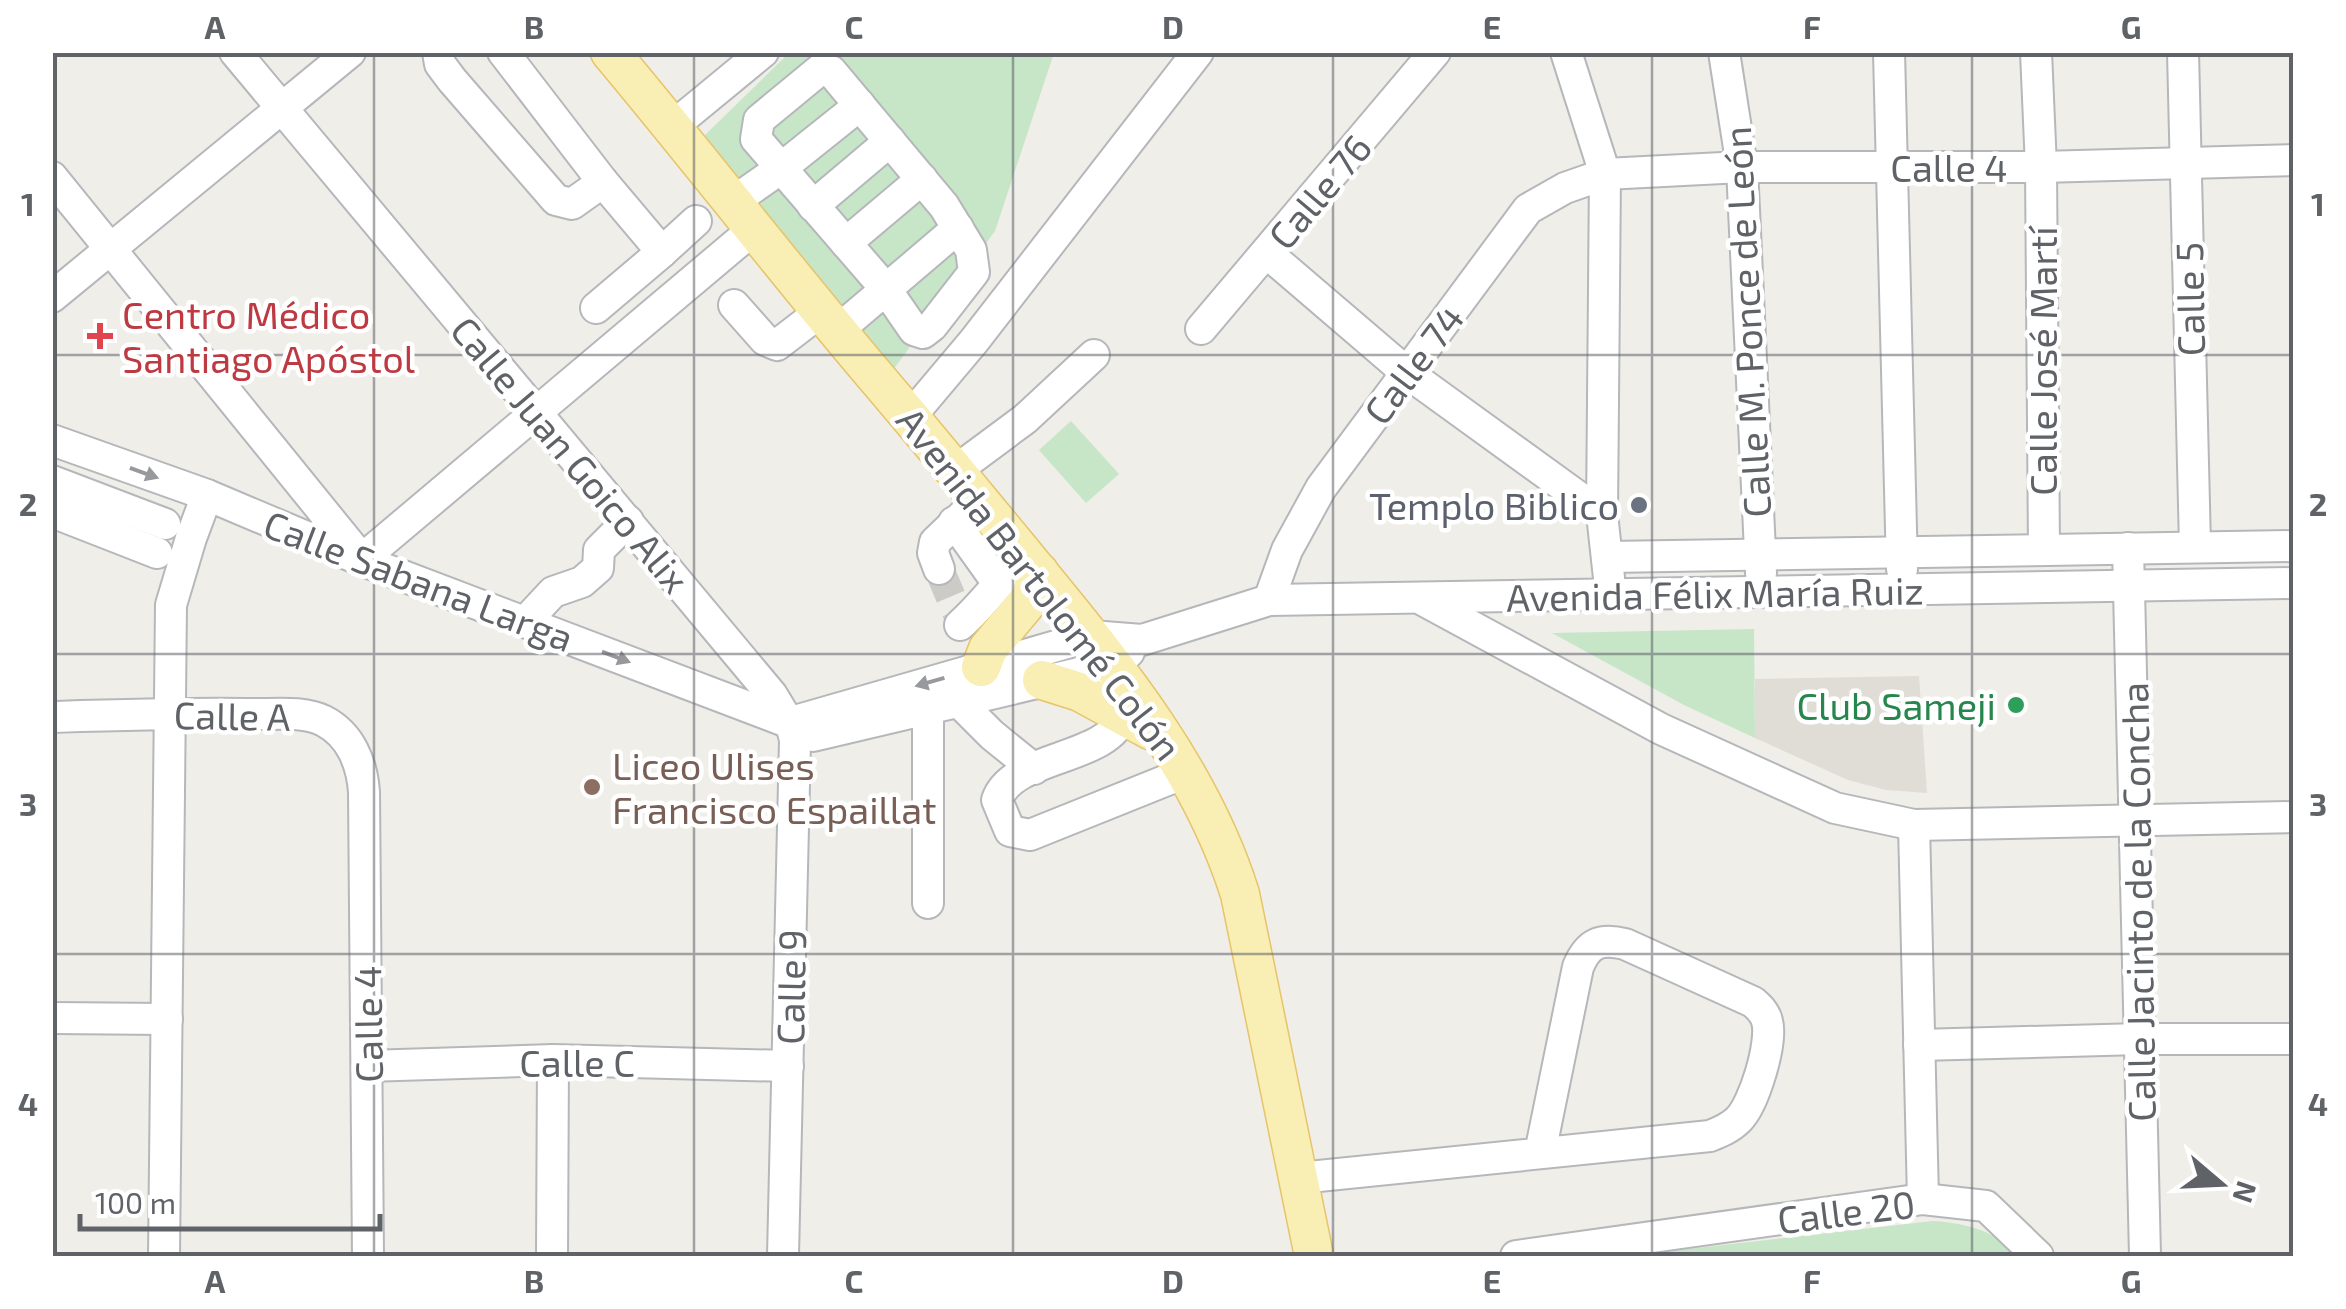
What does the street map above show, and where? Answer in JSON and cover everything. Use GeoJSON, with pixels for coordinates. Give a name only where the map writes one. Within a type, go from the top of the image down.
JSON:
{"type":"FeatureCollection","features":[{"type":"Feature","properties":{"kind":"main road","name":"Avenida Bartolomé Colón"},"geometry":{"type":"LineString","coordinates":[[610,52],[910,417],[963,497],[1032,564],[1102,650],[1188,772],[1223,845],[1240,894],[1314,1256]]}},
{"type":"Feature","properties":{"kind":"main road"},"geometry":{"type":"LineString","coordinates":[[976,668],[1029,600],[1032,564]]}},
{"type":"Feature","properties":{"kind":"main road"},"geometry":{"type":"LineString","coordinates":[[1042,680],[1069,687],[1162,734]]}},
{"type":"Feature","properties":{"kind":"street","name":"Calle Juan Goico Alix"},"geometry":{"type":"LineString","coordinates":[[235,52],[772,695],[789,728]]}},
{"type":"Feature","properties":{"kind":"street"},"geometry":{"type":"LineString","coordinates":[[52,297],[350,52]]}},
{"type":"Feature","properties":{"kind":"street"},"geometry":{"type":"LineString","coordinates":[[438,52],[440,64],[452,80],[556,200],[572,204],[603,182]]}},
{"type":"Feature","properties":{"kind":"street"},"geometry":{"type":"LineString","coordinates":[[504,52],[662,252]]}},
{"type":"Feature","properties":{"kind":"street"},"geometry":{"type":"LineString","coordinates":[[672,127],[762,52]]}},
{"type":"Feature","properties":{"kind":"street"},"geometry":{"type":"LineString","coordinates":[[910,417],[1198,52]]}},
{"type":"Feature","properties":{"kind":"street","name":"Calle 76"},"geometry":{"type":"LineString","coordinates":[[1201,329],[1435,52]]}},
{"type":"Feature","properties":{"kind":"street"},"geometry":{"type":"LineString","coordinates":[[1566,52],[1605,174],[1602,514],[1609,595]]}},
{"type":"Feature","properties":{"kind":"street","name":"Calle M. Ponce de León"},"geometry":{"type":"LineString","coordinates":[[1724,52],[1742,166],[1762,592]]}},
{"type":"Feature","properties":{"kind":"street"},"geometry":{"type":"LineString","coordinates":[[1889,52],[1903,590]]}},
{"type":"Feature","properties":{"kind":"street","name":"Calle José Martí"},"geometry":{"type":"LineString","coordinates":[[2036,52],[2041,166],[2044,550]]}},
{"type":"Feature","properties":{"kind":"street","name":"Calle 5"},"geometry":{"type":"LineString","coordinates":[[2182,52],[2194,546]]}},
{"type":"Feature","properties":{"kind":"street"},"geometry":{"type":"LineString","coordinates":[[822,68],[831,72],[890,141],[922,179],[971,250],[974,272],[923,333],[914,330],[885,288],[756,139],[759,120],[822,68]]}},
{"type":"Feature","properties":{"kind":"street"},"geometry":{"type":"LineString","coordinates":[[52,177],[362,560],[538,413],[744,215],[780,169],[860,105]]}},
{"type":"Feature","properties":{"kind":"street"},"geometry":{"type":"LineString","coordinates":[[813,206],[890,141]]}},
{"type":"Feature","properties":{"kind":"street","name":"Calle 4"},"geometry":{"type":"LineString","coordinates":[[1605,174],[1742,166],[2041,166],[2294,160]]}},
{"type":"Feature","properties":{"kind":"street","name":"Calle 74"},"geometry":{"type":"LineString","coordinates":[[1269,600],[1287,550],[1322,488],[1528,208],[1565,188],[1605,174]]}},
{"type":"Feature","properties":{"kind":"street"},"geometry":{"type":"LineString","coordinates":[[846,242],[922,179]]}},
{"type":"Feature","properties":{"kind":"street"},"geometry":{"type":"LineString","coordinates":[[596,308],[696,221]]}},
{"type":"Feature","properties":{"kind":"street"},"geometry":{"type":"LineString","coordinates":[[734,306],[765,340],[777,345],[829,321],[885,288],[958,228]]}},
{"type":"Feature","properties":{"kind":"street"},"geometry":{"type":"LineString","coordinates":[[1267,253],[1406,372],[1602,514]]}},
{"type":"Feature","properties":{"kind":"street"},"geometry":{"type":"LineString","coordinates":[[939,569],[935,542],[963,497],[1025,420],[1094,355]]}},
{"type":"Feature","properties":{"kind":"street","name":"Calle Sabana Larga"},"geometry":{"type":"LineString","coordinates":[[52,440],[207,495],[789,728]]}},
{"type":"Feature","properties":{"kind":"street"},"geometry":{"type":"LineString","coordinates":[[52,481],[161,538],[52,512]]}},
{"type":"Feature","properties":{"kind":"street"},"geometry":{"type":"LineString","coordinates":[[164,1256],[172,605],[190,538],[207,495]]}},
{"type":"Feature","properties":{"kind":"street"},"geometry":{"type":"LineString","coordinates":[[963,497],[997,582]]}},
{"type":"Feature","properties":{"kind":"street"},"geometry":{"type":"LineString","coordinates":[[525,622],[553,592],[582,582],[598,568],[599,550],[628,521]]}},
{"type":"Feature","properties":{"kind":"street"},"geometry":{"type":"LineString","coordinates":[[1608,557],[2294,546]]}},
{"type":"Feature","properties":{"kind":"street","name":"Calle Jacinto de la Concha"},"geometry":{"type":"LineString","coordinates":[[2128,548],[2144,1256]]}},
{"type":"Feature","properties":{"kind":"street"},"geometry":{"type":"LineString","coordinates":[[976,668],[959,620],[991,598],[997,582],[1032,564]]}},
{"type":"Feature","properties":{"kind":"street","name":"Avenida Félix María Ruiz"},"geometry":{"type":"LineString","coordinates":[[1102,650],[1269,600],[2294,584]]}},
{"type":"Feature","properties":{"kind":"street"},"geometry":{"type":"LineString","coordinates":[[1418,598],[1661,728],[1835,808],[1914,826],[2294,816]]}},
{"type":"Feature","properties":{"kind":"street"},"geometry":{"type":"LineString","coordinates":[[789,728],[976,668],[1102,650]]}},
{"type":"Feature","properties":{"kind":"street"},"geometry":{"type":"LineString","coordinates":[[789,728],[928,708],[1042,680],[1102,650]]}},
{"type":"Feature","properties":{"kind":"street"},"geometry":{"type":"LineString","coordinates":[[958,700],[1034,770]]}},
{"type":"Feature","properties":{"kind":"street"},"geometry":{"type":"LineString","coordinates":[[928,708],[928,904]]}},
{"type":"Feature","properties":{"kind":"street","name":"Calle A"},"geometry":{"type":"LineString","coordinates":[[52,717],[171,713],[304,715],[334,727],[356,754],[364,792]]}},
{"type":"Feature","properties":{"kind":"street"},"geometry":{"type":"LineString","coordinates":[[1123,715],[1116,729],[1101,740],[1006,784],[998,800],[1010,831],[1030,835],[1188,772]]}},
{"type":"Feature","properties":{"kind":"street","name":"Calle 9"},"geometry":{"type":"LineString","coordinates":[[784,1256],[789,728]]}},
{"type":"Feature","properties":{"kind":"street","name":"Calle 4"},"geometry":{"type":"LineString","coordinates":[[364,792],[368,1256]]}},
{"type":"Feature","properties":{"kind":"street"},"geometry":{"type":"LineString","coordinates":[[1914,826],[1923,1199]]}},
{"type":"Feature","properties":{"kind":"street"},"geometry":{"type":"LineString","coordinates":[[1299,1178],[1689,1139],[1728,1129],[1749,1104],[1769,1044],[1763,1010],[1624,944],[1609,940],[1595,943],[1585,951],[1578,966],[1540,1153]]}},
{"type":"Feature","properties":{"kind":"street"},"geometry":{"type":"LineString","coordinates":[[52,1018],[167,1019]]}},
{"type":"Feature","properties":{"kind":"street"},"geometry":{"type":"LineString","coordinates":[[1918,1045],[2294,1039]]}},
{"type":"Feature","properties":{"kind":"street"},"geometry":{"type":"LineString","coordinates":[[552,1256],[553,1060]]}},
{"type":"Feature","properties":{"kind":"street","name":"Calle C"},"geometry":{"type":"LineString","coordinates":[[367,1066],[553,1060],[788,1066]]}},
{"type":"Feature","properties":{"kind":"street","name":"Calle 20"},"geometry":{"type":"LineString","coordinates":[[1516,1256],[1923,1199],[1986,1206],[2038,1256]]}},
{"type":"Feature","properties":{"kind":"shaded area"},"geometry":{"type":"Polygon","coordinates":[[[1919,676],[1927,793],[1886,790],[1848,780],[1755,738],[1755,679],[1919,676]]]}},
{"type":"Feature","properties":{"kind":"green space"},"geometry":{"type":"Polygon","coordinates":[[[789,53],[1054,53],[995,231],[893,370],[704,136],[789,53]]]}},
{"type":"Feature","properties":{"kind":"green space"},"geometry":{"type":"Polygon","coordinates":[[[1071,421],[1119,474],[1086,503],[1039,450],[1071,421]]]}},
{"type":"Feature","properties":{"kind":"green space"},"geometry":{"type":"Polygon","coordinates":[[[1754,629],[1755,738],[1684,705],[1552,633],[1754,629]]]}},
{"type":"Feature","properties":{"kind":"green space"},"geometry":{"type":"Polygon","coordinates":[[[1933,1221],[1981,1230],[2022,1256],[1627,1256],[1933,1221]]]}},
{"type":"Feature","properties":{"kind":"tunnel"},"geometry":{"type":"LineString","coordinates":[[939,569],[958,614]]}},
{"type":"Feature","properties":{"kind":"place","name":"Centro Médico Santiago Apóstol"},"geometry":{"type":"Point","coordinates":[100,336]}},
{"type":"Feature","properties":{"kind":"place","name":"Templo Biblico"},"geometry":{"type":"Point","coordinates":[1639,505]}},
{"type":"Feature","properties":{"kind":"place","name":"Club Sameji"},"geometry":{"type":"Point","coordinates":[2016,705]}},
{"type":"Feature","properties":{"kind":"place","name":"Liceo Ulises Francisco Espaillat"},"geometry":{"type":"Point","coordinates":[592,787]}}]}
